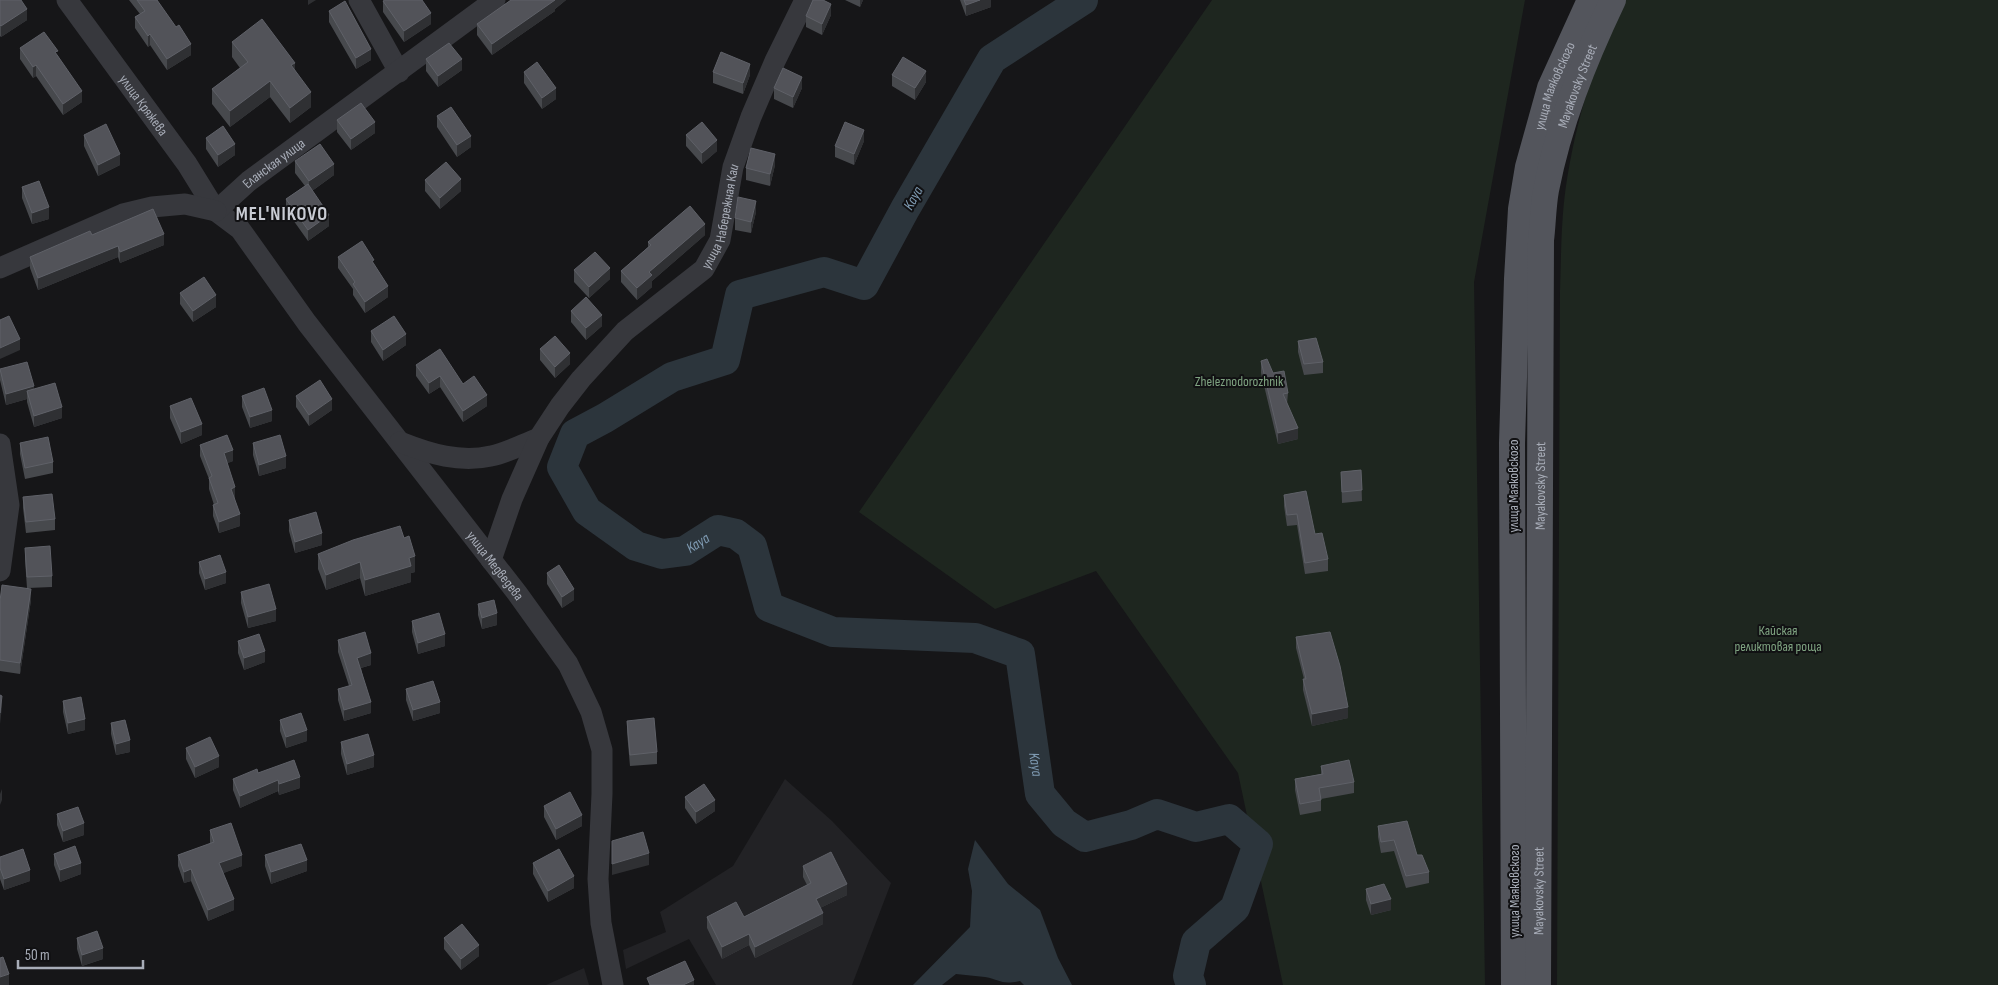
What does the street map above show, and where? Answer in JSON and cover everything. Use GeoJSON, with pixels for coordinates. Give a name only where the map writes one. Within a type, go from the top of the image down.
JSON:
{"type":"FeatureCollection","features":[{"type":"Feature","properties":{"kind":"main road","name":"улица Маяковского"},"geometry":{"type":"LineString","coordinates":[[1514,985],[1512,443],[1521,209],[1528,167],[1550,88],[1590,0]]}},
{"type":"Feature","properties":{"kind":"main road","name":"Mayakovsky Street"},"geometry":{"type":"LineString","coordinates":[[1538,985],[1541,240],[1546,192],[1565,116],[1576,82],[1613,0]]}},
{"type":"Feature","properties":{"kind":"street","name":"улица Кряжева"},"geometry":{"type":"LineString","coordinates":[[67,0],[187,164],[216,211]]}},
{"type":"Feature","properties":{"kind":"street"},"geometry":{"type":"LineString","coordinates":[[359,0],[399,72]]}},
{"type":"Feature","properties":{"kind":"street","name":"Еланская улица"},"geometry":{"type":"LineString","coordinates":[[216,211],[249,181],[495,0]]}},
{"type":"Feature","properties":{"kind":"street","name":"улица Набережная Каи"},"geometry":{"type":"LineString","coordinates":[[491,560],[512,499],[539,438],[581,379],[625,331],[704,269],[720,240],[732,167],[775,61],[806,0]]}},
{"type":"Feature","properties":{"kind":"street"},"geometry":{"type":"LineString","coordinates":[[0,268],[122,214],[152,207],[185,204],[216,211]]}},
{"type":"Feature","properties":{"kind":"street","name":"улица Медведева"},"geometry":{"type":"LineString","coordinates":[[216,211],[240,229],[307,323],[491,560],[568,664],[591,712],[602,750],[598,879],[601,923],[613,985]]}},
{"type":"Feature","properties":{"kind":"street"},"geometry":{"type":"LineString","coordinates":[[400,442],[426,452],[459,459],[492,456],[539,438]]}},
{"type":"Feature","properties":{"kind":"street"},"geometry":{"type":"LineString","coordinates":[[0,444],[9,505],[0,571]]}},
{"type":"Feature","properties":{"kind":"shaded area"},"geometry":{"type":"Polygon","coordinates":[[[785,779],[832,821],[891,883],[852,985],[716,985],[689,939],[626,969],[623,950],[666,932],[660,912],[733,866],[785,779]]]}},
{"type":"Feature","properties":{"kind":"shaded area"},"geometry":{"type":"Polygon","coordinates":[[[975,840],[1008,884],[1040,910],[1058,958],[1072,985],[1024,985],[1020,981],[1005,982],[985,977],[956,974],[942,985],[913,985],[970,927],[972,891],[968,869],[975,840]]]}},
{"type":"Feature","properties":{"kind":"shaded area"},"geometry":{"type":"Polygon","coordinates":[[[584,968],[589,985],[546,985],[584,968]]]}},
{"type":"Feature","properties":{"kind":"green space","name":"Zheleznodorozhnik"},"geometry":{"type":"Polygon","coordinates":[[[1212,0],[1525,0],[1474,282],[1485,985],[1283,985],[1238,773],[1096,571],[995,609],[859,512],[1212,0]]]}},
{"type":"Feature","properties":{"kind":"green space","name":"Кайская реликтовая роща"},"geometry":{"type":"Polygon","coordinates":[[[1622,0],[1998,0],[1998,985],[1557,985],[1560,291],[1562,224],[1572,150],[1578,124],[1593,73],[1622,0]]]}},
{"type":"Feature","properties":{"kind":"building"},"geometry":{"type":"Polygon","coordinates":[[[0,0],[21,0],[27,9],[1,26],[0,0]]]}},
{"type":"Feature","properties":{"kind":"building"},"geometry":{"type":"Polygon","coordinates":[[[137,0],[157,0],[176,27],[179,25],[191,44],[167,59],[150,34],[148,36],[135,17],[145,11],[137,0]]]}},
{"type":"Feature","properties":{"kind":"building"},"geometry":{"type":"Polygon","coordinates":[[[422,0],[431,13],[404,31],[383,1],[422,0]]]}},
{"type":"Feature","properties":{"kind":"building"},"geometry":{"type":"Polygon","coordinates":[[[511,0],[555,0],[492,44],[477,24],[511,0]]]}},
{"type":"Feature","properties":{"kind":"building"},"geometry":{"type":"Polygon","coordinates":[[[813,0],[823,0],[831,4],[822,24],[806,16],[813,0]]]}},
{"type":"Feature","properties":{"kind":"building"},"geometry":{"type":"Polygon","coordinates":[[[964,0],[980,0],[966,5],[964,0]]]}},
{"type":"Feature","properties":{"kind":"building"},"geometry":{"type":"Polygon","coordinates":[[[345,1],[371,49],[356,58],[329,11],[345,1]]]}},
{"type":"Feature","properties":{"kind":"building"},"geometry":{"type":"Polygon","coordinates":[[[262,19],[295,63],[291,65],[311,92],[290,108],[270,81],[230,111],[212,89],[248,62],[232,42],[262,19]]]}},
{"type":"Feature","properties":{"kind":"building"},"geometry":{"type":"Polygon","coordinates":[[[44,32],[58,51],[55,52],[82,91],[63,104],[36,65],[33,67],[20,48],[44,32]]]}},
{"type":"Feature","properties":{"kind":"building"},"geometry":{"type":"Polygon","coordinates":[[[449,43],[462,59],[438,76],[426,59],[449,43]]]}},
{"type":"Feature","properties":{"kind":"building"},"geometry":{"type":"Polygon","coordinates":[[[721,52],[750,64],[743,83],[713,72],[721,52]]]}},
{"type":"Feature","properties":{"kind":"building"},"geometry":{"type":"Polygon","coordinates":[[[903,57],[926,71],[915,88],[892,75],[903,57]]]}},
{"type":"Feature","properties":{"kind":"building"},"geometry":{"type":"Polygon","coordinates":[[[537,62],[556,88],[542,98],[524,72],[537,62]]]}},
{"type":"Feature","properties":{"kind":"building"},"geometry":{"type":"Polygon","coordinates":[[[783,68],[802,77],[793,97],[774,88],[783,68]]]}},
{"type":"Feature","properties":{"kind":"building"},"geometry":{"type":"Polygon","coordinates":[[[361,103],[375,122],[351,139],[337,120],[361,103]]]}},
{"type":"Feature","properties":{"kind":"building"},"geometry":{"type":"Polygon","coordinates":[[[451,107],[471,136],[457,145],[437,116],[451,107]]]}},
{"type":"Feature","properties":{"kind":"building"},"geometry":{"type":"Polygon","coordinates":[[[702,122],[717,140],[702,153],[686,135],[702,122]]]}},
{"type":"Feature","properties":{"kind":"building"},"geometry":{"type":"Polygon","coordinates":[[[845,122],[864,130],[854,154],[835,146],[845,122]]]}},
{"type":"Feature","properties":{"kind":"building"},"geometry":{"type":"Polygon","coordinates":[[[106,124],[120,154],[98,165],[84,135],[106,124]]]}},
{"type":"Feature","properties":{"kind":"building"},"geometry":{"type":"Polygon","coordinates":[[[223,126],[235,144],[218,155],[206,138],[223,126]]]}},
{"type":"Feature","properties":{"kind":"building"},"geometry":{"type":"Polygon","coordinates":[[[320,144],[334,164],[309,181],[295,161],[320,144]]]}},
{"type":"Feature","properties":{"kind":"building"},"geometry":{"type":"Polygon","coordinates":[[[751,148],[775,154],[770,174],[746,168],[751,148]]]}},
{"type":"Feature","properties":{"kind":"building"},"geometry":{"type":"Polygon","coordinates":[[[446,162],[461,179],[440,198],[425,180],[446,162]]]}},
{"type":"Feature","properties":{"kind":"building"},"geometry":{"type":"Polygon","coordinates":[[[39,181],[49,207],[32,213],[22,187],[39,181]]]}},
{"type":"Feature","properties":{"kind":"building"},"geometry":{"type":"Polygon","coordinates":[[[308,184],[329,215],[308,230],[286,199],[308,184]]]}},
{"type":"Feature","properties":{"kind":"building"},"geometry":{"type":"Polygon","coordinates":[[[738,197],[756,201],[751,222],[735,218],[738,197]]]}},
{"type":"Feature","properties":{"kind":"building"},"geometry":{"type":"Polygon","coordinates":[[[690,206],[705,224],[649,272],[652,275],[637,288],[621,271],[651,245],[648,242],[690,206]]]}},
{"type":"Feature","properties":{"kind":"building"},"geometry":{"type":"Polygon","coordinates":[[[153,209],[164,234],[120,252],[118,246],[38,278],[30,257],[90,231],[92,235],[153,209]]]}},
{"type":"Feature","properties":{"kind":"building"},"geometry":{"type":"Polygon","coordinates":[[[362,241],[388,286],[365,302],[353,284],[355,282],[338,257],[362,241]]]}},
{"type":"Feature","properties":{"kind":"building"},"geometry":{"type":"Polygon","coordinates":[[[595,252],[610,268],[589,287],[574,270],[595,252]]]}},
{"type":"Feature","properties":{"kind":"building"},"geometry":{"type":"Polygon","coordinates":[[[204,277],[216,295],[193,311],[180,293],[204,277]]]}},
{"type":"Feature","properties":{"kind":"building"},"geometry":{"type":"Polygon","coordinates":[[[586,297],[602,315],[586,328],[571,311],[586,297]]]}},
{"type":"Feature","properties":{"kind":"building"},"geometry":{"type":"Polygon","coordinates":[[[9,316],[20,339],[0,348],[0,320],[9,316]]]}},
{"type":"Feature","properties":{"kind":"building"},"geometry":{"type":"Polygon","coordinates":[[[394,316],[406,334],[383,350],[371,331],[394,316]]]}},
{"type":"Feature","properties":{"kind":"building"},"geometry":{"type":"Polygon","coordinates":[[[555,336],[570,353],[555,367],[540,349],[555,336]]]}},
{"type":"Feature","properties":{"kind":"building"},"geometry":{"type":"Polygon","coordinates":[[[1316,338],[1323,362],[1304,364],[1298,341],[1316,338]]]}},
{"type":"Feature","properties":{"kind":"building"},"geometry":{"type":"Polygon","coordinates":[[[440,349],[463,384],[474,376],[487,395],[463,411],[440,376],[429,383],[416,365],[440,349]]]}},
{"type":"Feature","properties":{"kind":"building"},"geometry":{"type":"Polygon","coordinates":[[[1267,359],[1273,373],[1284,371],[1288,393],[1283,394],[1298,428],[1278,433],[1261,361],[1267,359]]]}},
{"type":"Feature","properties":{"kind":"building"},"geometry":{"type":"Polygon","coordinates":[[[27,362],[34,386],[6,394],[0,369],[27,362]]]}},
{"type":"Feature","properties":{"kind":"building"},"geometry":{"type":"Polygon","coordinates":[[[320,380],[332,399],[309,415],[296,396],[320,380]]]}},
{"type":"Feature","properties":{"kind":"building"},"geometry":{"type":"Polygon","coordinates":[[[55,383],[62,407],[34,416],[27,391],[55,383]]]}},
{"type":"Feature","properties":{"kind":"building"},"geometry":{"type":"Polygon","coordinates":[[[264,388],[272,410],[250,417],[242,396],[264,388]]]}},
{"type":"Feature","properties":{"kind":"building"},"geometry":{"type":"Polygon","coordinates":[[[191,398],[202,424],[181,432],[170,406],[191,398]]]}},
{"type":"Feature","properties":{"kind":"building"},"geometry":{"type":"Polygon","coordinates":[[[227,435],[233,450],[224,453],[235,487],[231,489],[240,514],[219,522],[213,505],[218,503],[209,478],[212,476],[200,445],[227,435]]]}},
{"type":"Feature","properties":{"kind":"building"},"geometry":{"type":"Polygon","coordinates":[[[280,435],[286,456],[259,465],[253,443],[280,435]]]}},
{"type":"Feature","properties":{"kind":"building"},"geometry":{"type":"Polygon","coordinates":[[[48,437],[53,462],[25,468],[20,443],[48,437]]]}},
{"type":"Feature","properties":{"kind":"building"},"geometry":{"type":"Polygon","coordinates":[[[1361,470],[1362,490],[1342,492],[1341,472],[1361,470]]]}},
{"type":"Feature","properties":{"kind":"building"},"geometry":{"type":"Polygon","coordinates":[[[1306,491],[1315,534],[1322,533],[1328,559],[1305,563],[1297,514],[1287,515],[1284,495],[1306,491]]]}},
{"type":"Feature","properties":{"kind":"building"},"geometry":{"type":"Polygon","coordinates":[[[52,494],[55,519],[26,522],[23,497],[52,494]]]}},
{"type":"Feature","properties":{"kind":"building"},"geometry":{"type":"Polygon","coordinates":[[[316,512],[322,533],[295,542],[289,520],[316,512]]]}},
{"type":"Feature","properties":{"kind":"building"},"geometry":{"type":"Polygon","coordinates":[[[400,526],[404,538],[409,536],[415,556],[409,558],[411,566],[365,580],[360,562],[326,575],[318,554],[353,540],[400,526]]]}},
{"type":"Feature","properties":{"kind":"building"},"geometry":{"type":"Polygon","coordinates":[[[50,546],[52,576],[27,577],[25,548],[50,546]]]}},
{"type":"Feature","properties":{"kind":"building"},"geometry":{"type":"Polygon","coordinates":[[[220,555],[226,572],[205,579],[199,562],[220,555]]]}},
{"type":"Feature","properties":{"kind":"building"},"geometry":{"type":"Polygon","coordinates":[[[559,565],[574,589],[562,597],[547,573],[559,565]]]}},
{"type":"Feature","properties":{"kind":"building"},"geometry":{"type":"Polygon","coordinates":[[[269,584],[276,609],[248,617],[241,592],[269,584]]]}},
{"type":"Feature","properties":{"kind":"building"},"geometry":{"type":"Polygon","coordinates":[[[2,585],[31,589],[20,663],[0,660],[0,601],[2,585]]]}},
{"type":"Feature","properties":{"kind":"building"},"geometry":{"type":"Polygon","coordinates":[[[494,600],[497,613],[482,618],[478,604],[494,600]]]}},
{"type":"Feature","properties":{"kind":"building"},"geometry":{"type":"Polygon","coordinates":[[[439,613],[445,634],[418,643],[412,621],[439,613]]]}},
{"type":"Feature","properties":{"kind":"building"},"geometry":{"type":"Polygon","coordinates":[[[365,632],[371,653],[357,658],[371,702],[344,710],[338,689],[352,685],[338,640],[365,632]]]}},
{"type":"Feature","properties":{"kind":"building"},"geometry":{"type":"Polygon","coordinates":[[[1330,632],[1340,666],[1348,707],[1312,714],[1303,679],[1306,679],[1296,637],[1330,632]]]}},
{"type":"Feature","properties":{"kind":"building"},"geometry":{"type":"Polygon","coordinates":[[[259,634],[265,651],[244,658],[238,641],[259,634]]]}},
{"type":"Feature","properties":{"kind":"building"},"geometry":{"type":"Polygon","coordinates":[[[433,681],[440,702],[413,710],[406,689],[433,681]]]}},
{"type":"Feature","properties":{"kind":"building"},"geometry":{"type":"Polygon","coordinates":[[[0,695],[2,696],[0,713],[0,695]]]}},
{"type":"Feature","properties":{"kind":"building"},"geometry":{"type":"Polygon","coordinates":[[[81,697],[85,719],[68,723],[63,701],[81,697]]]}},
{"type":"Feature","properties":{"kind":"building"},"geometry":{"type":"Polygon","coordinates":[[[301,713],[307,730],[286,737],[280,720],[301,713]]]}},
{"type":"Feature","properties":{"kind":"building"},"geometry":{"type":"Polygon","coordinates":[[[654,718],[657,752],[630,755],[627,721],[654,718]]]}},
{"type":"Feature","properties":{"kind":"building"},"geometry":{"type":"Polygon","coordinates":[[[125,720],[130,740],[116,744],[111,723],[125,720]]]}},
{"type":"Feature","properties":{"kind":"building"},"geometry":{"type":"Polygon","coordinates":[[[368,734],[374,755],[347,764],[341,742],[368,734]]]}},
{"type":"Feature","properties":{"kind":"building"},"geometry":{"type":"Polygon","coordinates":[[[210,737],[219,756],[195,767],[186,748],[210,737]]]}},
{"type":"Feature","properties":{"kind":"building"},"geometry":{"type":"Polygon","coordinates":[[[294,760],[300,777],[279,784],[278,780],[240,796],[233,779],[257,769],[258,773],[294,760]]]}},
{"type":"Feature","properties":{"kind":"building"},"geometry":{"type":"Polygon","coordinates":[[[1349,760],[1354,782],[1319,788],[1321,800],[1300,804],[1295,779],[1323,774],[1321,766],[1349,760]]]}},
{"type":"Feature","properties":{"kind":"building"},"geometry":{"type":"Polygon","coordinates":[[[704,784],[715,800],[696,812],[685,797],[704,784]]]}},
{"type":"Feature","properties":{"kind":"building"},"geometry":{"type":"Polygon","coordinates":[[[570,792],[582,815],[556,829],[544,806],[570,792]]]}},
{"type":"Feature","properties":{"kind":"building"},"geometry":{"type":"Polygon","coordinates":[[[78,807],[84,823],[63,831],[57,814],[78,807]]]}},
{"type":"Feature","properties":{"kind":"building"},"geometry":{"type":"Polygon","coordinates":[[[1407,821],[1417,855],[1422,855],[1429,872],[1406,876],[1394,840],[1381,842],[1378,826],[1407,821]]]}},
{"type":"Feature","properties":{"kind":"building"},"geometry":{"type":"Polygon","coordinates":[[[231,823],[242,855],[219,863],[234,899],[208,910],[191,869],[184,872],[178,855],[214,842],[210,830],[231,823]]]}},
{"type":"Feature","properties":{"kind":"building"},"geometry":{"type":"Polygon","coordinates":[[[643,832],[649,853],[612,864],[612,841],[643,832]]]}},
{"type":"Feature","properties":{"kind":"building"},"geometry":{"type":"Polygon","coordinates":[[[301,844],[307,860],[271,872],[265,855],[301,844]]]}},
{"type":"Feature","properties":{"kind":"building"},"geometry":{"type":"Polygon","coordinates":[[[75,846],[81,863],[60,870],[54,854],[75,846]]]}},
{"type":"Feature","properties":{"kind":"building"},"geometry":{"type":"Polygon","coordinates":[[[23,849],[30,870],[4,879],[0,868],[0,857],[23,849]]]}},
{"type":"Feature","properties":{"kind":"building"},"geometry":{"type":"Polygon","coordinates":[[[559,849],[574,876],[548,891],[533,863],[559,849]]]}},
{"type":"Feature","properties":{"kind":"building"},"geometry":{"type":"Polygon","coordinates":[[[831,852],[847,884],[816,899],[823,913],[755,947],[749,934],[722,947],[707,917],[736,902],[744,917],[811,883],[803,866],[831,852]]]}},
{"type":"Feature","properties":{"kind":"building"},"geometry":{"type":"Polygon","coordinates":[[[1384,884],[1391,899],[1371,904],[1366,889],[1384,884]]]}},
{"type":"Feature","properties":{"kind":"building"},"geometry":{"type":"Polygon","coordinates":[[[462,924],[479,945],[461,959],[444,938],[462,924]]]}},
{"type":"Feature","properties":{"kind":"building"},"geometry":{"type":"Polygon","coordinates":[[[97,931],[103,948],[82,955],[77,938],[97,931]]]}},
{"type":"Feature","properties":{"kind":"building"},"geometry":{"type":"Polygon","coordinates":[[[3,957],[9,974],[0,977],[0,958],[3,957]]]}},
{"type":"Feature","properties":{"kind":"building"},"geometry":{"type":"Polygon","coordinates":[[[685,961],[694,980],[683,985],[650,985],[647,978],[685,961]]]}},
{"type":"Feature","properties":{"kind":"waterway","name":"Kaya"},"geometry":{"type":"LineString","coordinates":[[1083,0],[992,59],[905,209],[864,285],[824,272],[740,295],[725,360],[672,377],[575,434],[562,467],[587,511],[636,546],[662,554],[685,551],[718,530],[736,534],[752,546],[769,607],[833,632],[975,638],[1020,654],[1040,794],[1064,823],[1085,837],[1131,825],[1157,814],[1196,827],[1229,819],[1258,844],[1235,908],[1196,942],[1188,976],[1191,985]]}},
{"type":"Feature","properties":{"kind":"district","name":"MEL'NIKOVO"},"geometry":{"type":"Point","coordinates":[282,213]}}]}
